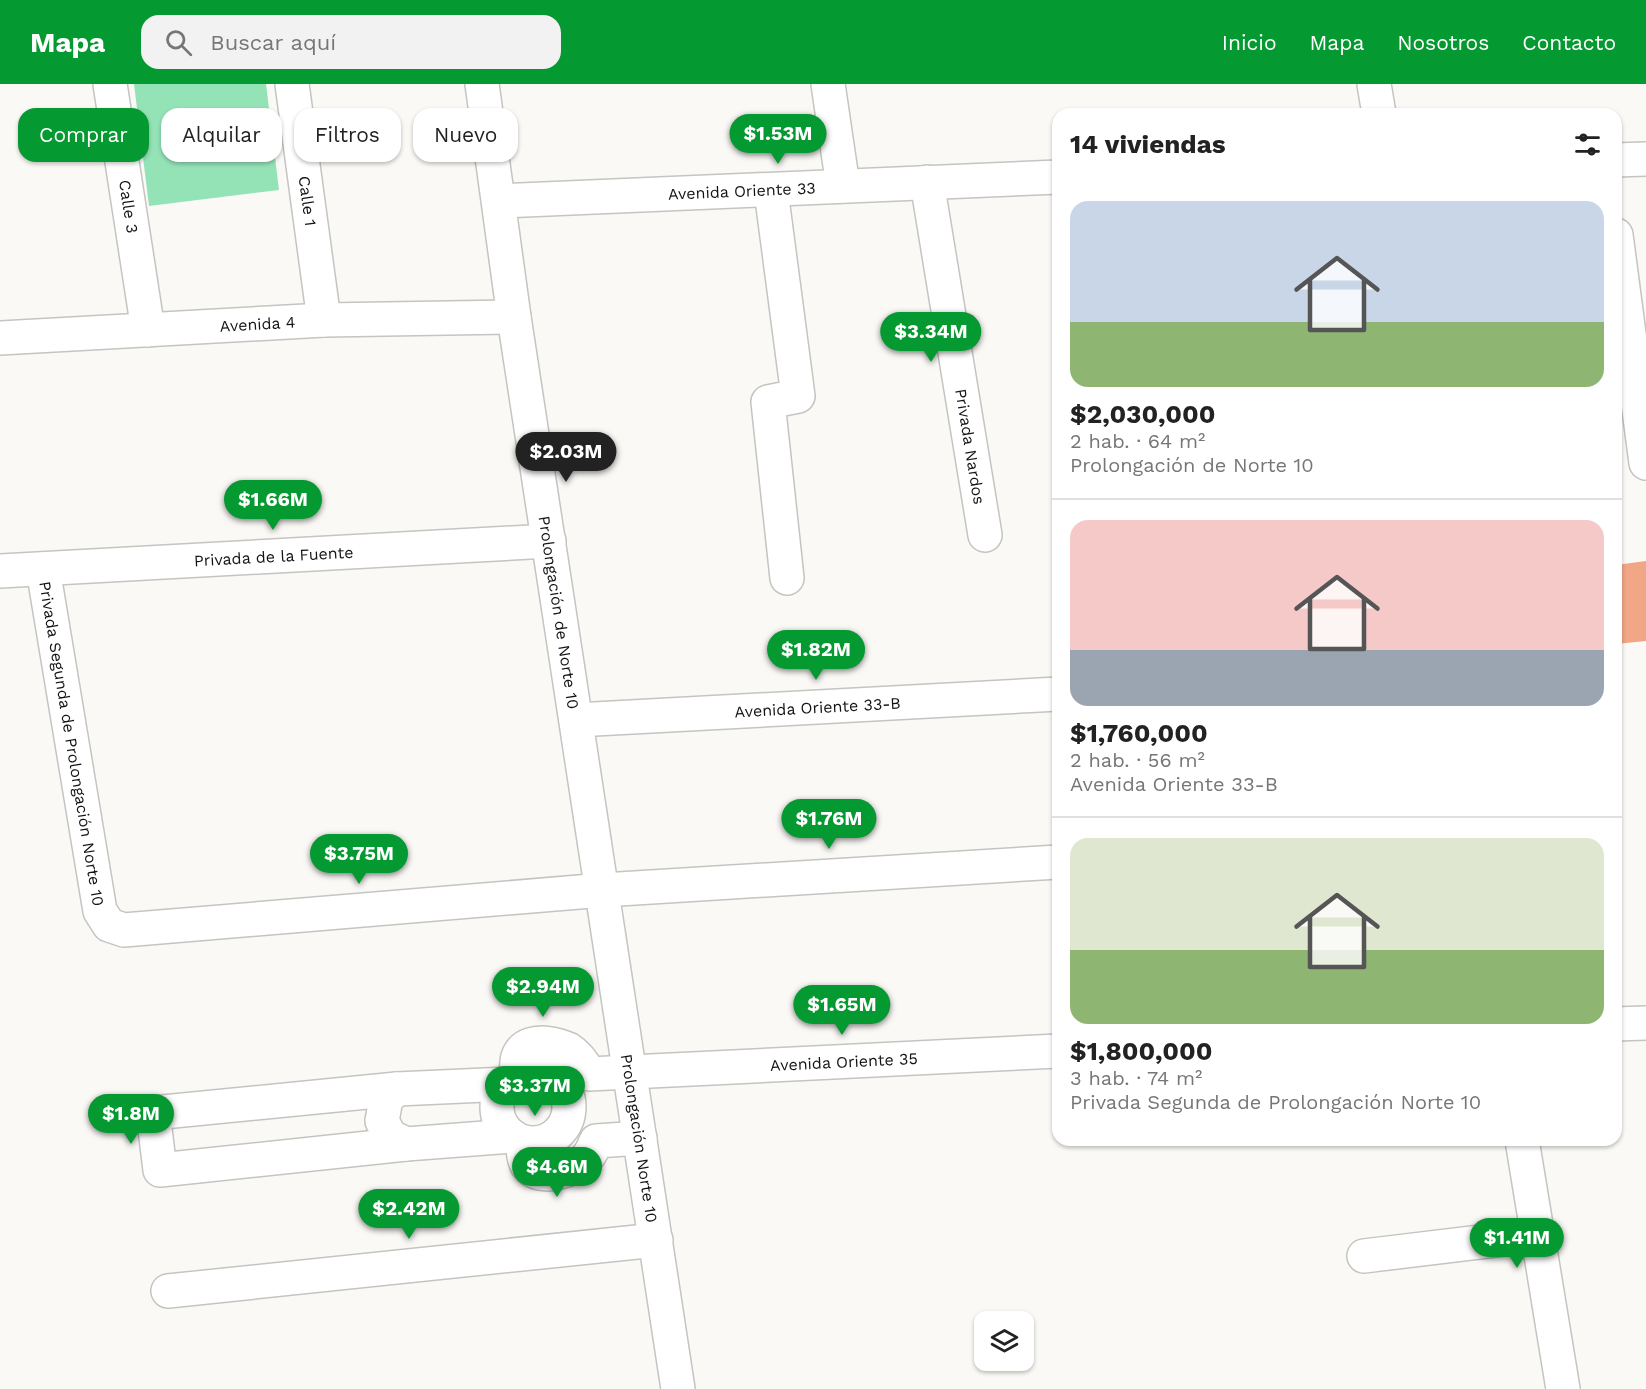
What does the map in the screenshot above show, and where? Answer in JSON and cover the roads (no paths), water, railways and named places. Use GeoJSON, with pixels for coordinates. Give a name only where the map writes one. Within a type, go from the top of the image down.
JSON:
{"type":"FeatureCollection","features":[{"type":"Feature","properties":{"kind":"street","name":"Calle 3"},"geometry":{"type":"LineString","coordinates":[[110,84],[148,330]]}},
{"type":"Feature","properties":{"kind":"street","name":"Calle 1"},"geometry":{"type":"LineString","coordinates":[[292,84],[324,320]]}},
{"type":"Feature","properties":{"kind":"street","name":"Prolongación de Norte 10"},"geometry":{"type":"LineString","coordinates":[[482,84],[514,317],[603,890]]}},
{"type":"Feature","properties":{"kind":"street"},"geometry":{"type":"LineString","coordinates":[[828,84],[843,186]]}},
{"type":"Feature","properties":{"kind":"street"},"geometry":{"type":"LineString","coordinates":[[1374,84],[1378,108]]}},
{"type":"Feature","properties":{"kind":"street"},"geometry":{"type":"LineString","coordinates":[[1622,160],[1646,159]]}},
{"type":"Feature","properties":{"kind":"street","name":"Avenida Oriente 33"},"geometry":{"type":"LineString","coordinates":[[499,201],[1052,177]]}},
{"type":"Feature","properties":{"kind":"street","name":"Privada Nardos"},"geometry":{"type":"LineString","coordinates":[[927,182],[985,535]]}},
{"type":"Feature","properties":{"kind":"street"},"geometry":{"type":"LineString","coordinates":[[771,191],[798,396],[768,402],[787,579]]}},
{"type":"Feature","properties":{"kind":"street"},"geometry":{"type":"LineString","coordinates":[[1622,281],[1646,463]]}},
{"type":"Feature","properties":{"kind":"street","name":"Avenida 4"},"geometry":{"type":"LineString","coordinates":[[0,338],[324,320],[514,317]]}},
{"type":"Feature","properties":{"kind":"street","name":"Privada de la Fuente"},"geometry":{"type":"LineString","coordinates":[[0,571],[549,541]]}},
{"type":"Feature","properties":{"kind":"street","name":"Privada Segunda de Prolongación Norte 10"},"geometry":{"type":"LineString","coordinates":[[43,568],[100,911],[109,925],[124,930],[603,890],[1052,862]]}},
{"type":"Feature","properties":{"kind":"street","name":"Avenida Oriente 33-B"},"geometry":{"type":"LineString","coordinates":[[576,720],[1052,694]]}},
{"type":"Feature","properties":{"kind":"street","name":"Prolongación Norte 10"},"geometry":{"type":"LineString","coordinates":[[603,890],[678,1389]]}},
{"type":"Feature","properties":{"kind":"street"},"geometry":{"type":"LineString","coordinates":[[1622,1024],[1646,1023]]}},
{"type":"Feature","properties":{"kind":"street","name":"Avenida Oriente 35"},"geometry":{"type":"LineString","coordinates":[[512,1079],[520,1051],[527,1045],[537,1043],[568,1050],[582,1060],[589,1074],[1052,1051]]}},
{"type":"Feature","properties":{"kind":"street"},"geometry":{"type":"LineString","coordinates":[[529,1072],[540,1072],[560,1083],[566,1092],[569,1114],[565,1125],[558,1133],[548,1140],[536,1143],[517,1139],[406,1144],[160,1170],[153,1113],[397,1089],[512,1079],[529,1072]]}},
{"type":"Feature","properties":{"kind":"street"},"geometry":{"type":"LineString","coordinates":[[512,1079],[501,1091],[497,1103],[498,1116],[503,1127],[517,1139],[524,1159],[535,1172],[557,1172],[576,1166],[589,1155],[596,1141],[640,1138]]}},
{"type":"Feature","properties":{"kind":"street"},"geometry":{"type":"LineString","coordinates":[[397,1089],[386,1099],[382,1121],[390,1136],[406,1144]]}},
{"type":"Feature","properties":{"kind":"street"},"geometry":{"type":"LineString","coordinates":[[1523,1146],[1563,1389]]}},
{"type":"Feature","properties":{"kind":"street"},"geometry":{"type":"LineString","coordinates":[[1364,1257],[1538,1235]]}},
{"type":"Feature","properties":{"kind":"street"},"geometry":{"type":"LineString","coordinates":[[168,1291],[656,1240]]}}]}
